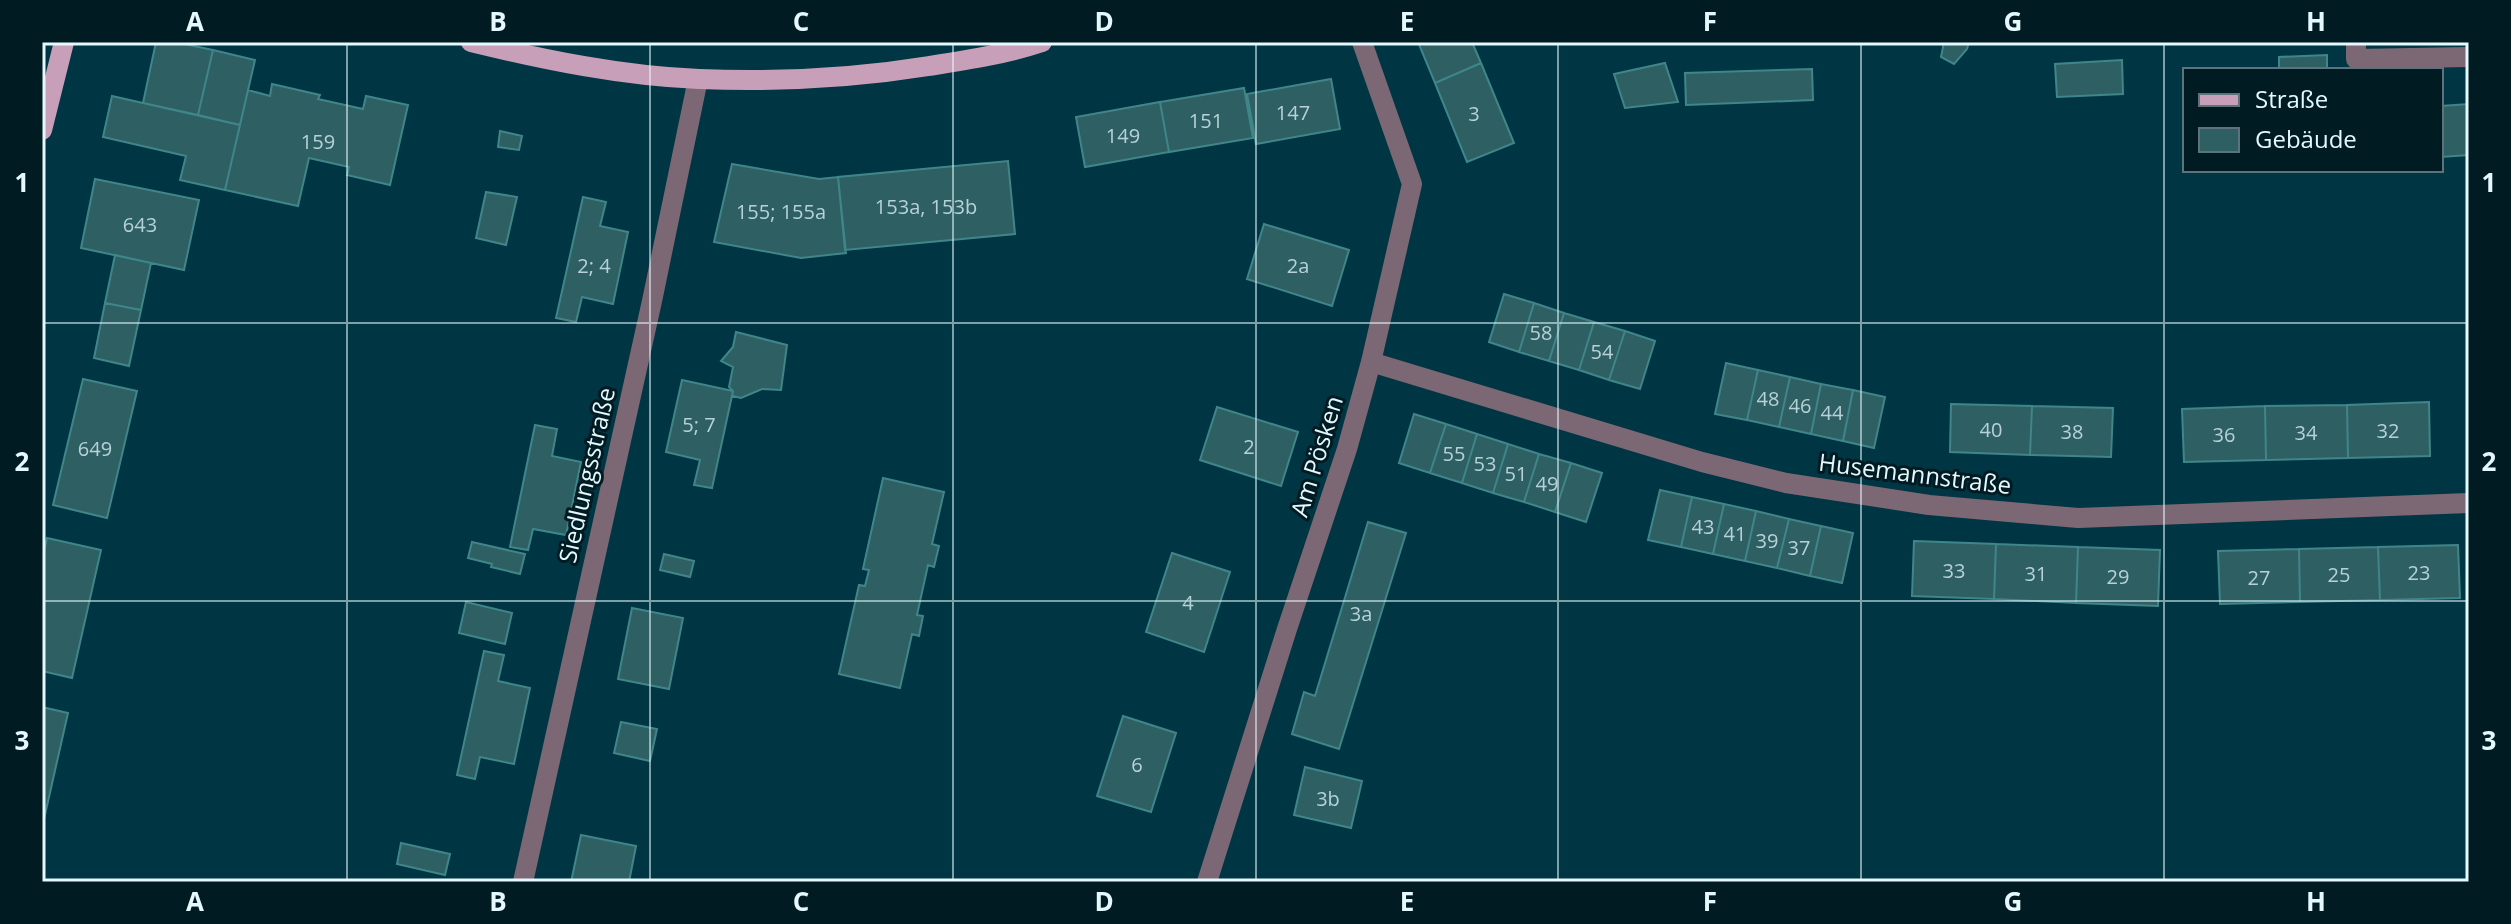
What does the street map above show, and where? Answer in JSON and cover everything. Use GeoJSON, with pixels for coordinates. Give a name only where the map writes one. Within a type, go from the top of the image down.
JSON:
{"type":"FeatureCollection","features":[{"type":"Feature","properties":{"kind":"main road"},"geometry":{"type":"LineString","coordinates":[[42,130],[64,42]]}},
{"type":"Feature","properties":{"kind":"main road"},"geometry":{"type":"LineString","coordinates":[[471,42],[597,68],[698,79],[832,78],[977,59],[1042,42]]}},
{"type":"Feature","properties":{"kind":"street","name":"Am Pösken"},"geometry":{"type":"LineString","coordinates":[[1207,882],[1347,449],[1371,362],[1412,184],[1362,42]]}},
{"type":"Feature","properties":{"kind":"street"},"geometry":{"type":"LineString","coordinates":[[2356,42],[2356,59],[2469,57]]}},
{"type":"Feature","properties":{"kind":"street","name":"Siedlungsstraße"},"geometry":{"type":"LineString","coordinates":[[523,882],[698,79]]}},
{"type":"Feature","properties":{"kind":"street","name":"Husemannstraße"},"geometry":{"type":"LineString","coordinates":[[1371,362],[1716,466],[1786,483],[1929,505],[2078,518],[2469,503]]}},
{"type":"Feature","properties":{"kind":"path"},"geometry":{"type":"LineString","coordinates":[[674,42],[770,42]]}},
{"type":"Feature","properties":{"kind":"building"},"geometry":{"type":"Polygon","coordinates":[[[156,42],[175,42],[213,50],[198,115],[143,103],[156,42]]]}},
{"type":"Feature","properties":{"kind":"building"},"geometry":{"type":"Polygon","coordinates":[[[1418,42],[1472,42],[1481,63],[1435,83],[1418,42]]]}},
{"type":"Feature","properties":{"kind":"building"},"geometry":{"type":"Polygon","coordinates":[[[1944,42],[1969,42],[1954,64],[1941,57],[1944,42]]]}},
{"type":"Feature","properties":{"kind":"building"},"geometry":{"type":"Polygon","coordinates":[[[213,50],[255,60],[240,125],[198,115],[213,50]]]}},
{"type":"Feature","properties":{"kind":"building"},"geometry":{"type":"Polygon","coordinates":[[[2327,55],[2327,68],[2279,68],[2279,57],[2327,55]]]}},
{"type":"Feature","properties":{"kind":"building"},"geometry":{"type":"Polygon","coordinates":[[[2122,60],[2123,94],[2057,97],[2055,64],[2122,60]]]}},
{"type":"Feature","properties":{"kind":"building"},"geometry":{"type":"Polygon","coordinates":[[[1481,63],[1514,143],[1467,162],[1435,83],[1481,63]]]}},
{"type":"Feature","properties":{"kind":"building"},"geometry":{"type":"Polygon","coordinates":[[[1665,63],[1678,102],[1625,108],[1614,74],[1665,63]]]}},
{"type":"Feature","properties":{"kind":"building"},"geometry":{"type":"Polygon","coordinates":[[[1812,69],[1813,100],[1686,105],[1685,73],[1812,69]]]}},
{"type":"Feature","properties":{"kind":"building"},"geometry":{"type":"Polygon","coordinates":[[[1331,79],[1340,129],[1256,144],[1247,94],[1331,79]]]}},
{"type":"Feature","properties":{"kind":"building"},"geometry":{"type":"Polygon","coordinates":[[[272,84],[363,109],[366,96],[408,105],[390,185],[347,175],[349,167],[309,158],[298,206],[225,190],[248,90],[270,96],[272,84]]]}},
{"type":"Feature","properties":{"kind":"building"},"geometry":{"type":"Polygon","coordinates":[[[1244,88],[1253,138],[1169,152],[1160,102],[1244,88]]]}},
{"type":"Feature","properties":{"kind":"building"},"geometry":{"type":"Polygon","coordinates":[[[112,96],[240,125],[225,190],[180,180],[186,156],[103,137],[112,96]]]}},
{"type":"Feature","properties":{"kind":"building"},"geometry":{"type":"Polygon","coordinates":[[[1160,102],[1169,152],[1085,167],[1076,117],[1160,102]]]}},
{"type":"Feature","properties":{"kind":"building"},"geometry":{"type":"Polygon","coordinates":[[[2469,104],[2469,155],[2443,157],[2443,106],[2469,104]]]}},
{"type":"Feature","properties":{"kind":"building"},"geometry":{"type":"Polygon","coordinates":[[[500,131],[522,136],[519,150],[498,147],[500,131]]]}},
{"type":"Feature","properties":{"kind":"building"},"geometry":{"type":"Polygon","coordinates":[[[1008,161],[1015,234],[845,250],[838,177],[1008,161]]]}},
{"type":"Feature","properties":{"kind":"building"},"geometry":{"type":"Polygon","coordinates":[[[732,164],[819,179],[838,177],[846,253],[801,258],[714,242],[732,164]]]}},
{"type":"Feature","properties":{"kind":"building"},"geometry":{"type":"Polygon","coordinates":[[[95,179],[199,200],[184,270],[81,248],[95,179]]]}},
{"type":"Feature","properties":{"kind":"building"},"geometry":{"type":"Polygon","coordinates":[[[486,192],[517,197],[506,245],[476,238],[486,192]]]}},
{"type":"Feature","properties":{"kind":"building"},"geometry":{"type":"Polygon","coordinates":[[[583,197],[606,202],[600,226],[628,232],[613,304],[582,297],[576,322],[556,318],[583,197]]]}},
{"type":"Feature","properties":{"kind":"building"},"geometry":{"type":"Polygon","coordinates":[[[1264,224],[1349,250],[1332,306],[1247,279],[1264,224]]]}},
{"type":"Feature","properties":{"kind":"building"},"geometry":{"type":"Polygon","coordinates":[[[115,255],[151,263],[141,310],[105,303],[115,255]]]}},
{"type":"Feature","properties":{"kind":"building"},"geometry":{"type":"Polygon","coordinates":[[[1504,294],[1534,303],[1519,352],[1489,342],[1504,294]]]}},
{"type":"Feature","properties":{"kind":"building"},"geometry":{"type":"Polygon","coordinates":[[[105,303],[141,310],[129,366],[94,358],[105,303]]]}},
{"type":"Feature","properties":{"kind":"building"},"geometry":{"type":"Polygon","coordinates":[[[1534,303],[1564,313],[1549,361],[1519,352],[1534,303]]]}},
{"type":"Feature","properties":{"kind":"building"},"geometry":{"type":"Polygon","coordinates":[[[1564,313],[1594,322],[1579,370],[1549,361],[1564,313]]]}},
{"type":"Feature","properties":{"kind":"building"},"geometry":{"type":"Polygon","coordinates":[[[1594,322],[1625,331],[1609,380],[1579,370],[1594,322]]]}},
{"type":"Feature","properties":{"kind":"building"},"geometry":{"type":"Polygon","coordinates":[[[1625,331],[1655,341],[1640,389],[1609,380],[1625,331]]]}},
{"type":"Feature","properties":{"kind":"building"},"geometry":{"type":"Polygon","coordinates":[[[736,332],[787,345],[781,390],[762,389],[741,398],[732,396],[733,391],[729,387],[733,367],[721,361],[733,347],[736,332]]]}},
{"type":"Feature","properties":{"kind":"building"},"geometry":{"type":"Polygon","coordinates":[[[1726,363],[1758,370],[1747,420],[1715,414],[1726,363]]]}},
{"type":"Feature","properties":{"kind":"building"},"geometry":{"type":"Polygon","coordinates":[[[1758,370],[1790,377],[1779,427],[1747,420],[1758,370]]]}},
{"type":"Feature","properties":{"kind":"building"},"geometry":{"type":"Polygon","coordinates":[[[1790,377],[1821,384],[1811,434],[1779,427],[1790,377]]]}},
{"type":"Feature","properties":{"kind":"building"},"geometry":{"type":"Polygon","coordinates":[[[83,379],[137,391],[107,518],[53,505],[83,379]]]}},
{"type":"Feature","properties":{"kind":"building"},"geometry":{"type":"Polygon","coordinates":[[[682,380],[733,391],[712,488],[694,485],[700,460],[666,452],[682,380]]]}},
{"type":"Feature","properties":{"kind":"building"},"geometry":{"type":"Polygon","coordinates":[[[1821,384],[1853,390],[1843,441],[1811,434],[1821,384]]]}},
{"type":"Feature","properties":{"kind":"building"},"geometry":{"type":"Polygon","coordinates":[[[1853,390],[1885,397],[1874,448],[1843,441],[1853,390]]]}},
{"type":"Feature","properties":{"kind":"building"},"geometry":{"type":"Polygon","coordinates":[[[2429,402],[2430,456],[2348,458],[2347,405],[2429,402]]]}},
{"type":"Feature","properties":{"kind":"building"},"geometry":{"type":"Polygon","coordinates":[[[1951,404],[2032,406],[2030,455],[1950,452],[1951,404]]]}},
{"type":"Feature","properties":{"kind":"building"},"geometry":{"type":"Polygon","coordinates":[[[2347,405],[2348,458],[2266,460],[2265,406],[2347,405]]]}},
{"type":"Feature","properties":{"kind":"building"},"geometry":{"type":"Polygon","coordinates":[[[2032,406],[2113,408],[2111,457],[2030,455],[2032,406]]]}},
{"type":"Feature","properties":{"kind":"building"},"geometry":{"type":"Polygon","coordinates":[[[2265,406],[2266,460],[2184,462],[2182,409],[2265,406]]]}},
{"type":"Feature","properties":{"kind":"building"},"geometry":{"type":"Polygon","coordinates":[[[1217,407],[1298,432],[1281,486],[1200,460],[1217,407]]]}},
{"type":"Feature","properties":{"kind":"building"},"geometry":{"type":"Polygon","coordinates":[[[1414,414],[1446,424],[1430,473],[1399,463],[1414,414]]]}},
{"type":"Feature","properties":{"kind":"building"},"geometry":{"type":"Polygon","coordinates":[[[1446,424],[1477,434],[1462,483],[1430,473],[1446,424]]]}},
{"type":"Feature","properties":{"kind":"building"},"geometry":{"type":"Polygon","coordinates":[[[535,425],[557,429],[552,456],[581,462],[566,535],[533,529],[528,550],[510,547],[535,425]]]}},
{"type":"Feature","properties":{"kind":"building"},"geometry":{"type":"Polygon","coordinates":[[[1477,434],[1508,444],[1493,493],[1462,483],[1477,434]]]}},
{"type":"Feature","properties":{"kind":"building"},"geometry":{"type":"Polygon","coordinates":[[[1508,444],[1539,454],[1524,502],[1493,493],[1508,444]]]}},
{"type":"Feature","properties":{"kind":"building"},"geometry":{"type":"Polygon","coordinates":[[[1539,454],[1571,463],[1555,512],[1524,502],[1539,454]]]}},
{"type":"Feature","properties":{"kind":"building"},"geometry":{"type":"Polygon","coordinates":[[[1571,463],[1602,473],[1586,522],[1555,512],[1571,463]]]}},
{"type":"Feature","properties":{"kind":"building"},"geometry":{"type":"Polygon","coordinates":[[[883,478],[944,492],[932,544],[939,546],[934,567],[928,565],[917,615],[923,616],[919,636],[912,634],[900,688],[839,674],[859,585],[865,586],[869,570],[863,569],[883,478]]]}},
{"type":"Feature","properties":{"kind":"building"},"geometry":{"type":"Polygon","coordinates":[[[1660,490],[1692,497],[1681,547],[1648,540],[1660,490]]]}},
{"type":"Feature","properties":{"kind":"building"},"geometry":{"type":"Polygon","coordinates":[[[1692,497],[1724,504],[1713,554],[1681,547],[1692,497]]]}},
{"type":"Feature","properties":{"kind":"building"},"geometry":{"type":"Polygon","coordinates":[[[1724,504],[1756,511],[1745,561],[1713,554],[1724,504]]]}},
{"type":"Feature","properties":{"kind":"building"},"geometry":{"type":"Polygon","coordinates":[[[1756,511],[1789,519],[1777,568],[1745,561],[1756,511]]]}},
{"type":"Feature","properties":{"kind":"building"},"geometry":{"type":"Polygon","coordinates":[[[1789,519],[1821,526],[1810,576],[1777,568],[1789,519]]]}},
{"type":"Feature","properties":{"kind":"building"},"geometry":{"type":"Polygon","coordinates":[[[1368,522],[1406,533],[1339,749],[1292,734],[1304,692],[1315,696],[1368,522]]]}},
{"type":"Feature","properties":{"kind":"building"},"geometry":{"type":"Polygon","coordinates":[[[1821,526],[1853,533],[1842,583],[1810,576],[1821,526]]]}},
{"type":"Feature","properties":{"kind":"building"},"geometry":{"type":"Polygon","coordinates":[[[47,538],[101,550],[72,678],[42,671],[42,560],[47,538]]]}},
{"type":"Feature","properties":{"kind":"building"},"geometry":{"type":"Polygon","coordinates":[[[1914,541],[1996,544],[1994,599],[1912,596],[1914,541]]]}},
{"type":"Feature","properties":{"kind":"building"},"geometry":{"type":"Polygon","coordinates":[[[472,542],[525,554],[520,574],[468,558],[472,542]]]}},
{"type":"Feature","properties":{"kind":"building"},"geometry":{"type":"Polygon","coordinates":[[[1996,544],[2078,547],[2076,603],[1994,599],[1996,544]]]}},
{"type":"Feature","properties":{"kind":"building"},"geometry":{"type":"Polygon","coordinates":[[[2458,545],[2460,598],[2380,600],[2378,547],[2458,545]]]}},
{"type":"Feature","properties":{"kind":"building"},"geometry":{"type":"Polygon","coordinates":[[[2078,547],[2160,550],[2158,606],[2076,603],[2078,547]]]}},
{"type":"Feature","properties":{"kind":"building"},"geometry":{"type":"Polygon","coordinates":[[[2378,547],[2380,600],[2300,602],[2299,549],[2378,547]]]}},
{"type":"Feature","properties":{"kind":"building"},"geometry":{"type":"Polygon","coordinates":[[[2299,549],[2300,602],[2220,604],[2218,551],[2299,549]]]}},
{"type":"Feature","properties":{"kind":"building"},"geometry":{"type":"Polygon","coordinates":[[[1172,553],[1230,572],[1204,652],[1146,632],[1172,553]]]}},
{"type":"Feature","properties":{"kind":"building"},"geometry":{"type":"Polygon","coordinates":[[[664,554],[694,561],[690,577],[660,570],[664,554]]]}},
{"type":"Feature","properties":{"kind":"building"},"geometry":{"type":"Polygon","coordinates":[[[466,602],[512,613],[505,644],[459,633],[466,602]]]}},
{"type":"Feature","properties":{"kind":"building"},"geometry":{"type":"Polygon","coordinates":[[[632,608],[683,618],[669,689],[618,679],[632,608]]]}},
{"type":"Feature","properties":{"kind":"building"},"geometry":{"type":"Polygon","coordinates":[[[484,651],[504,655],[498,681],[530,688],[514,764],[480,757],[475,779],[457,775],[484,651]]]}},
{"type":"Feature","properties":{"kind":"building"},"geometry":{"type":"Polygon","coordinates":[[[42,707],[68,713],[42,828],[42,707]]]}},
{"type":"Feature","properties":{"kind":"building"},"geometry":{"type":"Polygon","coordinates":[[[1123,716],[1176,733],[1151,812],[1097,796],[1123,716]]]}},
{"type":"Feature","properties":{"kind":"building"},"geometry":{"type":"Polygon","coordinates":[[[621,722],[657,729],[650,761],[614,753],[621,722]]]}},
{"type":"Feature","properties":{"kind":"building"},"geometry":{"type":"Polygon","coordinates":[[[1305,767],[1362,781],[1351,828],[1294,815],[1305,767]]]}},
{"type":"Feature","properties":{"kind":"building"},"geometry":{"type":"Polygon","coordinates":[[[581,835],[636,846],[629,882],[571,882],[581,835]]]}},
{"type":"Feature","properties":{"kind":"building"},"geometry":{"type":"Polygon","coordinates":[[[401,843],[450,854],[445,875],[397,864],[401,843]]]}}]}
